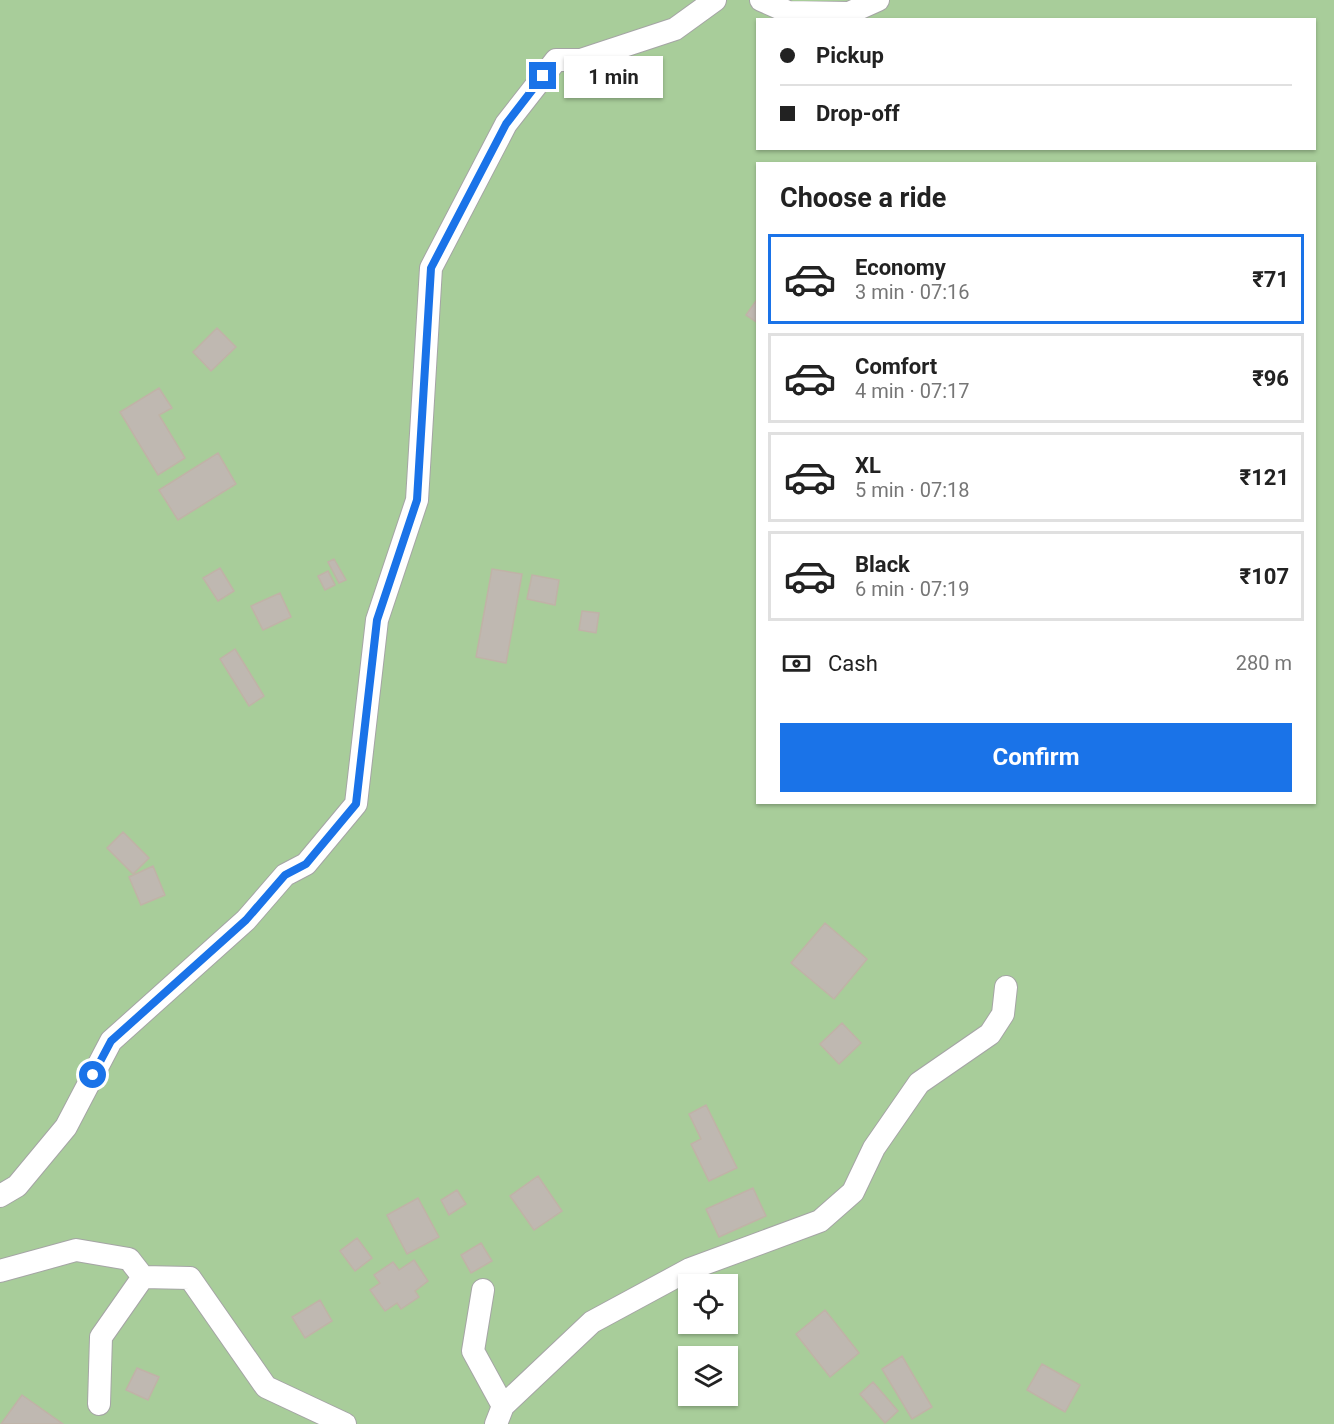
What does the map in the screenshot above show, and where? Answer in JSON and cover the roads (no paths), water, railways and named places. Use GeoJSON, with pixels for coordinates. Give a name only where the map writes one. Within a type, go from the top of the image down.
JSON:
{"type":"FeatureCollection","features":[{"type":"Feature","properties":{"kind":"street"},"geometry":{"type":"LineString","coordinates":[[0,1196],[17,1186],[66,1126],[111,1041],[246,920],[285,875],[306,864],[356,804],[377,620],[417,500],[431,268],[506,124],[556,60],[581,60],[675,29],[715,0]]}},
{"type":"Feature","properties":{"kind":"street"},"geometry":{"type":"LineString","coordinates":[[761,0],[788,12],[849,13],[878,0]]}},
{"type":"Feature","properties":{"kind":"street"},"geometry":{"type":"LineString","coordinates":[[483,1290],[473,1351],[500,1415],[592,1322],[690,1269],[820,1221],[853,1192],[874,1148],[919,1083],[990,1034],[1003,1014],[1006,987]]}},
{"type":"Feature","properties":{"kind":"street"},"geometry":{"type":"LineString","coordinates":[[0,1271],[76,1250],[129,1259],[143,1277]]}},
{"type":"Feature","properties":{"kind":"street"},"geometry":{"type":"LineString","coordinates":[[99,1404],[101,1337],[143,1277]]}},
{"type":"Feature","properties":{"kind":"street"},"geometry":{"type":"LineString","coordinates":[[143,1277],[190,1278],[266,1387],[345,1424]]}}]}
